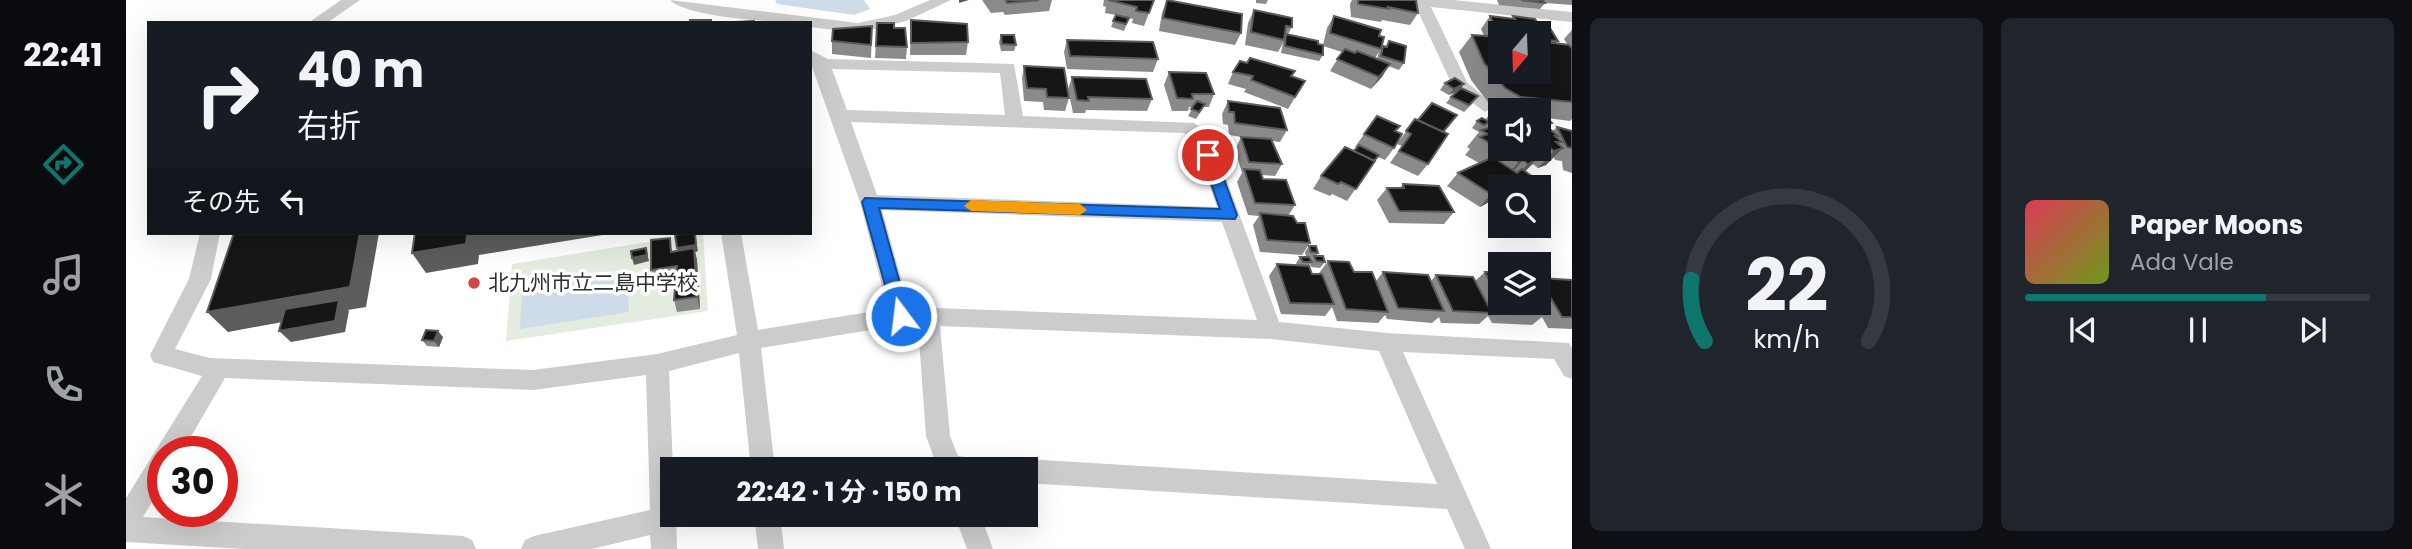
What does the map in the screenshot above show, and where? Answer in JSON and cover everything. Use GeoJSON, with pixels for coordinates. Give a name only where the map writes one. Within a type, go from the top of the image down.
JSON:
{"type":"FeatureCollection","features":[{"type":"Feature","properties":{"kind":"street"},"geometry":{"type":"LineString","coordinates":[[319,21],[352,0]]}},
{"type":"Feature","properties":{"kind":"street"},"geometry":{"type":"LineString","coordinates":[[678,0],[689,6],[804,21]]}},
{"type":"Feature","properties":{"kind":"street"},"geometry":{"type":"LineString","coordinates":[[812,22],[858,28],[900,18],[943,0]]}},
{"type":"Feature","properties":{"kind":"street"},"geometry":{"type":"LineString","coordinates":[[1416,0],[1572,17]]}},
{"type":"Feature","properties":{"kind":"street"},"geometry":{"type":"LineString","coordinates":[[1416,0],[1460,85],[1485,106]]}},
{"type":"Feature","properties":{"kind":"street"},"geometry":{"type":"LineString","coordinates":[[901,316],[870,202],[842,116],[816,60],[1008,68],[1015,121]]}},
{"type":"Feature","properties":{"kind":"street"},"geometry":{"type":"LineString","coordinates":[[842,116],[1188,127],[1200,135],[1271,330]]}},
{"type":"Feature","properties":{"kind":"street"},"geometry":{"type":"LineString","coordinates":[[870,202],[1230,215]]}},
{"type":"Feature","properties":{"kind":"street"},"geometry":{"type":"LineString","coordinates":[[210,235],[200,279],[161,355],[211,368],[220,366],[533,380],[657,364],[750,341],[901,316],[1271,330],[1387,342],[1561,350],[1572,369]]}},
{"type":"Feature","properties":{"kind":"street"},"geometry":{"type":"LineString","coordinates":[[731,235],[750,341],[762,457]]}},
{"type":"Feature","properties":{"kind":"street"},"geometry":{"type":"LineString","coordinates":[[928,317],[938,436],[946,457]]}},
{"type":"Feature","properties":{"kind":"street"},"geometry":{"type":"LineString","coordinates":[[1387,342],[1478,549]]}},
{"type":"Feature","properties":{"kind":"street"},"geometry":{"type":"LineString","coordinates":[[657,364],[660,458]]}},
{"type":"Feature","properties":{"kind":"street"},"geometry":{"type":"LineString","coordinates":[[178,436],[220,366]]}},
{"type":"Feature","properties":{"kind":"street"},"geometry":{"type":"LineString","coordinates":[[1038,472],[1455,497]]}},
{"type":"Feature","properties":{"kind":"street"},"geometry":{"type":"LineString","coordinates":[[126,522],[147,487]]}},
{"type":"Feature","properties":{"kind":"street"},"geometry":{"type":"LineString","coordinates":[[534,549],[660,520]]}},
{"type":"Feature","properties":{"kind":"street"},"geometry":{"type":"LineString","coordinates":[[662,527],[664,549]]}},
{"type":"Feature","properties":{"kind":"street"},"geometry":{"type":"LineString","coordinates":[[768,527],[771,549]]}},
{"type":"Feature","properties":{"kind":"street"},"geometry":{"type":"LineString","coordinates":[[972,527],[980,549]]}},
{"type":"Feature","properties":{"kind":"street"},"geometry":{"type":"LineString","coordinates":[[126,529],[463,549]]}},
{"type":"Feature","properties":{"kind":"shaded area"},"geometry":{"type":"Polygon","coordinates":[[[703,235],[708,311],[506,341],[512,264],[703,235]]]}},
{"type":"Feature","properties":{"kind":"water"},"geometry":{"type":"Polygon","coordinates":[[[775,0],[864,0],[870,9],[854,15],[777,4],[775,0]]]}},
{"type":"Feature","properties":{"kind":"water"},"geometry":{"type":"Polygon","coordinates":[[[627,272],[629,312],[520,329],[522,288],[627,272]]]}},
{"type":"Feature","properties":{"kind":"building"},"geometry":{"type":"Polygon","coordinates":[[[1006,0],[1039,0],[1007,3],[1006,0]]]}},
{"type":"Feature","properties":{"kind":"building"},"geometry":{"type":"Polygon","coordinates":[[[1108,0],[1154,0],[1149,13],[1108,0]]]}},
{"type":"Feature","properties":{"kind":"building"},"geometry":{"type":"Polygon","coordinates":[[[1167,0],[1242,14],[1241,33],[1163,18],[1167,0]]]}},
{"type":"Feature","properties":{"kind":"building"},"geometry":{"type":"Polygon","coordinates":[[[1358,0],[1416,0],[1418,13],[1358,4],[1358,0]]]}},
{"type":"Feature","properties":{"kind":"building"},"geometry":{"type":"Polygon","coordinates":[[[1521,0],[1543,0],[1545,3],[1521,0]]]}},
{"type":"Feature","properties":{"kind":"building"},"geometry":{"type":"Polygon","coordinates":[[[1254,10],[1292,18],[1292,27],[1286,26],[1284,40],[1251,32],[1254,10]]]}},
{"type":"Feature","properties":{"kind":"building"},"geometry":{"type":"Polygon","coordinates":[[[1116,15],[1129,18],[1126,24],[1113,21],[1116,15]]]}},
{"type":"Feature","properties":{"kind":"building"},"geometry":{"type":"Polygon","coordinates":[[[1334,16],[1381,30],[1379,36],[1384,37],[1381,49],[1330,33],[1334,16]]]}},
{"type":"Feature","properties":{"kind":"building"},"geometry":{"type":"Polygon","coordinates":[[[1490,16],[1515,19],[1513,16],[1536,21],[1492,21],[1490,16]]]}},
{"type":"Feature","properties":{"kind":"building"},"geometry":{"type":"Polygon","coordinates":[[[911,20],[967,24],[968,42],[911,43],[911,20]]]}},
{"type":"Feature","properties":{"kind":"building"},"geometry":{"type":"Polygon","coordinates":[[[877,23],[894,23],[894,28],[905,28],[907,47],[876,46],[877,23]]]}},
{"type":"Feature","properties":{"kind":"building"},"geometry":{"type":"Polygon","coordinates":[[[872,26],[871,45],[832,41],[833,29],[872,26]]]}},
{"type":"Feature","properties":{"kind":"building"},"geometry":{"type":"Polygon","coordinates":[[[1551,30],[1558,41],[1551,40],[1551,30]]]}},
{"type":"Feature","properties":{"kind":"building"},"geometry":{"type":"Polygon","coordinates":[[[1286,34],[1318,41],[1318,44],[1323,45],[1323,55],[1285,46],[1286,34]]]}},
{"type":"Feature","properties":{"kind":"building"},"geometry":{"type":"Polygon","coordinates":[[[1001,35],[1014,35],[1016,45],[1002,44],[1001,35]]]}},
{"type":"Feature","properties":{"kind":"building"},"geometry":{"type":"Polygon","coordinates":[[[1472,35],[1488,36],[1488,68],[1472,35]]]}},
{"type":"Feature","properties":{"kind":"building"},"geometry":{"type":"Polygon","coordinates":[[[1067,40],[1153,42],[1158,59],[1070,56],[1067,40]]]}},
{"type":"Feature","properties":{"kind":"building"},"geometry":{"type":"Polygon","coordinates":[[[1389,41],[1406,46],[1404,63],[1381,56],[1383,46],[1387,47],[1389,41]]]}},
{"type":"Feature","properties":{"kind":"building"},"geometry":{"type":"Polygon","coordinates":[[[1551,43],[1569,45],[1572,49],[1572,102],[1521,97],[1502,84],[1551,84],[1551,43]]]}},
{"type":"Feature","properties":{"kind":"building"},"geometry":{"type":"Polygon","coordinates":[[[1345,49],[1390,64],[1379,77],[1337,59],[1345,49]]]}},
{"type":"Feature","properties":{"kind":"building"},"geometry":{"type":"Polygon","coordinates":[[[1250,58],[1295,71],[1291,76],[1305,81],[1295,97],[1251,80],[1253,76],[1233,72],[1240,61],[1247,63],[1250,58]]]}},
{"type":"Feature","properties":{"kind":"building"},"geometry":{"type":"Polygon","coordinates":[[[1024,66],[1064,68],[1069,98],[1047,97],[1046,89],[1027,88],[1024,66]]]}},
{"type":"Feature","properties":{"kind":"building"},"geometry":{"type":"Polygon","coordinates":[[[1169,72],[1206,73],[1214,94],[1192,94],[1193,99],[1177,98],[1169,72]]]}},
{"type":"Feature","properties":{"kind":"building"},"geometry":{"type":"Polygon","coordinates":[[[1072,77],[1146,79],[1152,99],[1088,97],[1089,101],[1077,100],[1072,77]]]}},
{"type":"Feature","properties":{"kind":"building"},"geometry":{"type":"Polygon","coordinates":[[[1455,78],[1464,84],[1454,89],[1445,83],[1455,78]]]}},
{"type":"Feature","properties":{"kind":"building"},"geometry":{"type":"Polygon","coordinates":[[[1461,88],[1478,96],[1469,105],[1451,97],[1461,88]]]}},
{"type":"Feature","properties":{"kind":"building"},"geometry":{"type":"Polygon","coordinates":[[[1197,101],[1205,104],[1199,112],[1191,109],[1197,101]]]}},
{"type":"Feature","properties":{"kind":"building"},"geometry":{"type":"Polygon","coordinates":[[[1228,101],[1280,108],[1287,130],[1235,123],[1234,112],[1229,112],[1228,101]]]}},
{"type":"Feature","properties":{"kind":"building"},"geometry":{"type":"Polygon","coordinates":[[[1432,103],[1457,115],[1443,132],[1418,120],[1432,103]]]}},
{"type":"Feature","properties":{"kind":"building"},"geometry":{"type":"Polygon","coordinates":[[[1377,116],[1400,126],[1395,131],[1402,134],[1394,148],[1364,134],[1377,116]]]}},
{"type":"Feature","properties":{"kind":"building"},"geometry":{"type":"Polygon","coordinates":[[[1482,118],[1488,123],[1484,125],[1477,121],[1482,118]]]}},
{"type":"Feature","properties":{"kind":"building"},"geometry":{"type":"Polygon","coordinates":[[[1415,119],[1448,134],[1428,164],[1399,151],[1411,134],[1406,131],[1415,119]]]}},
{"type":"Feature","properties":{"kind":"building"},"geometry":{"type":"Polygon","coordinates":[[[1557,127],[1572,131],[1572,148],[1567,147],[1557,127]]]}},
{"type":"Feature","properties":{"kind":"building"},"geometry":{"type":"Polygon","coordinates":[[[1551,130],[1558,136],[1555,136],[1562,142],[1556,142],[1563,148],[1554,151],[1551,149],[1551,130]]]}},
{"type":"Feature","properties":{"kind":"building"},"geometry":{"type":"Polygon","coordinates":[[[1488,134],[1488,142],[1480,137],[1488,134]]]}},
{"type":"Feature","properties":{"kind":"building"},"geometry":{"type":"Polygon","coordinates":[[[1241,137],[1271,139],[1282,164],[1249,162],[1241,137]]]}},
{"type":"Feature","properties":{"kind":"building"},"geometry":{"type":"Polygon","coordinates":[[[1359,145],[1379,155],[1374,161],[1354,151],[1359,145]]]}},
{"type":"Feature","properties":{"kind":"building"},"geometry":{"type":"Polygon","coordinates":[[[1345,147],[1375,161],[1356,189],[1321,176],[1345,147]]]}},
{"type":"Feature","properties":{"kind":"building"},"geometry":{"type":"Polygon","coordinates":[[[1488,159],[1499,161],[1517,173],[1522,169],[1530,175],[1488,175],[1488,192],[1458,173],[1488,159]]]}},
{"type":"Feature","properties":{"kind":"building"},"geometry":{"type":"Polygon","coordinates":[[[1244,169],[1260,170],[1263,179],[1286,180],[1295,205],[1255,203],[1244,169]]]}},
{"type":"Feature","properties":{"kind":"building"},"geometry":{"type":"Polygon","coordinates":[[[1403,184],[1439,186],[1454,212],[1399,211],[1387,188],[1404,188],[1403,184]]]}},
{"type":"Feature","properties":{"kind":"building"},"geometry":{"type":"Polygon","coordinates":[[[1260,213],[1293,216],[1297,223],[1305,223],[1310,243],[1267,240],[1260,213]]]}},
{"type":"Feature","properties":{"kind":"building"},"geometry":{"type":"Polygon","coordinates":[[[233,235],[360,235],[350,287],[207,312],[233,235]]]}},
{"type":"Feature","properties":{"kind":"building"},"geometry":{"type":"Polygon","coordinates":[[[415,235],[467,235],[466,244],[412,253],[415,235]]]}},
{"type":"Feature","properties":{"kind":"building"},"geometry":{"type":"Polygon","coordinates":[[[675,235],[695,235],[696,245],[677,248],[675,235]]]}},
{"type":"Feature","properties":{"kind":"building"},"geometry":{"type":"Polygon","coordinates":[[[670,238],[671,252],[694,248],[697,297],[674,300],[677,266],[651,270],[651,240],[670,238]]]}},
{"type":"Feature","properties":{"kind":"building"},"geometry":{"type":"Polygon","coordinates":[[[1309,246],[1316,246],[1318,253],[1311,252],[1309,246]]]}},
{"type":"Feature","properties":{"kind":"building"},"geometry":{"type":"Polygon","coordinates":[[[646,248],[647,255],[632,258],[631,251],[646,248]]]}},
{"type":"Feature","properties":{"kind":"building"},"geometry":{"type":"Polygon","coordinates":[[[1314,256],[1323,256],[1325,262],[1316,261],[1314,256]]]}},
{"type":"Feature","properties":{"kind":"building"},"geometry":{"type":"Polygon","coordinates":[[[1300,257],[1309,257],[1312,262],[1303,262],[1300,257]]]}},
{"type":"Feature","properties":{"kind":"building"},"geometry":{"type":"Polygon","coordinates":[[[1328,261],[1349,262],[1354,272],[1372,272],[1388,312],[1346,309],[1328,261]]]}},
{"type":"Feature","properties":{"kind":"building"},"geometry":{"type":"Polygon","coordinates":[[[1277,264],[1309,266],[1312,274],[1322,274],[1334,304],[1290,303],[1277,264]]]}},
{"type":"Feature","properties":{"kind":"building"},"geometry":{"type":"Polygon","coordinates":[[[1383,272],[1428,275],[1444,311],[1398,308],[1383,272]]]}},
{"type":"Feature","properties":{"kind":"building"},"geometry":{"type":"Polygon","coordinates":[[[1436,275],[1473,277],[1488,305],[1488,313],[1453,311],[1436,275]]]}},
{"type":"Feature","properties":{"kind":"building"},"geometry":{"type":"Polygon","coordinates":[[[1551,279],[1572,280],[1572,317],[1562,317],[1551,298],[1551,279]]]}},
{"type":"Feature","properties":{"kind":"building"},"geometry":{"type":"Polygon","coordinates":[[[339,300],[335,321],[279,331],[285,309],[339,300]]]}},
{"type":"Feature","properties":{"kind":"building"},"geometry":{"type":"Polygon","coordinates":[[[426,330],[438,331],[434,341],[422,340],[426,330]]]}},
{"type":"Feature","properties":{"kind":"slow traffic"},"geometry":{"type":"LineString","coordinates":[[971,206],[1080,210]]}},
{"type":"Feature","properties":{"kind":"place","name":"北九州市立二島中学校"},"geometry":{"type":"Point","coordinates":[474,283]}},
{"type":"Feature","properties":{"kind":"route"},"geometry":{"type":"LineString","coordinates":[[901,316],[870,202],[1230,215],[1208,155]]}}]}
